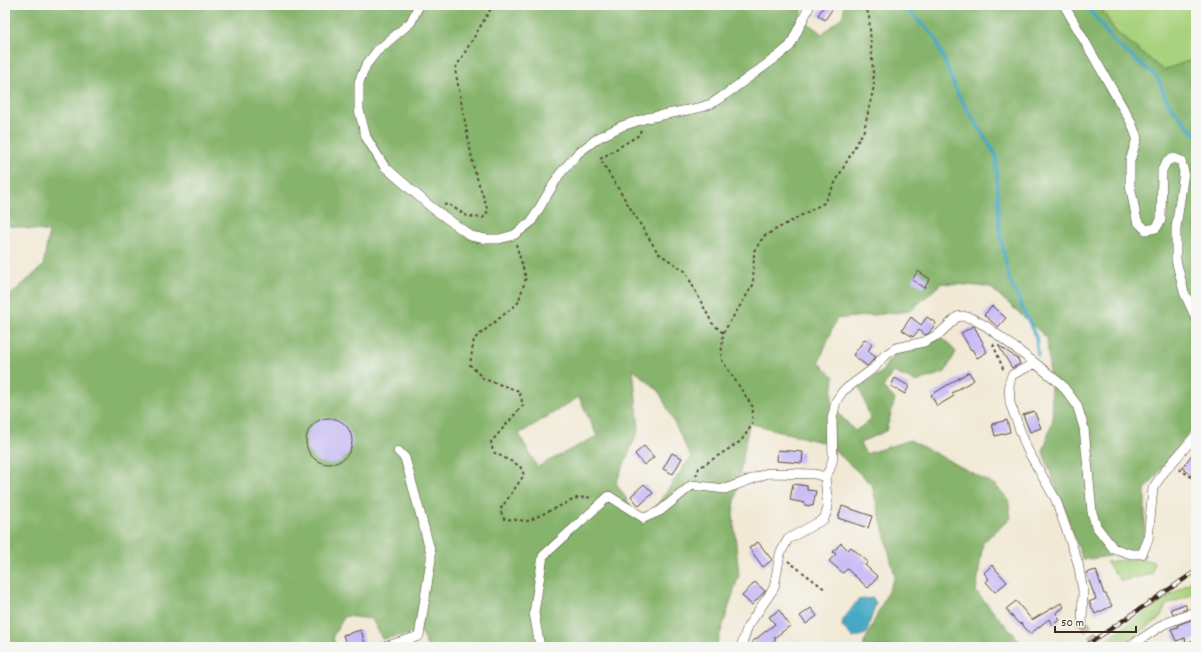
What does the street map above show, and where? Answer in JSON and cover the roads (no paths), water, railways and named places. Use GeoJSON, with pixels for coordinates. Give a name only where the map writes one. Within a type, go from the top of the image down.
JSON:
{"type":"FeatureCollection","features":[{"type":"Feature","properties":{"kind":"street"},"geometry":{"type":"LineString","coordinates":[[419,5],[411,22],[376,51],[366,65],[359,82],[359,110],[366,138],[384,166],[431,207],[471,236],[486,239],[499,239],[514,235],[531,222],[559,174],[578,152],[598,138],[622,126],[647,118],[711,104],[790,46],[810,5]]}},
{"type":"Feature","properties":{"kind":"street"},"geometry":{"type":"LineString","coordinates":[[1064,5],[1131,122],[1137,138],[1130,161],[1130,185],[1137,221],[1146,230],[1156,228],[1161,220],[1162,170],[1166,161],[1174,158],[1181,161],[1184,172],[1176,228],[1176,260],[1184,292],[1196,318]]}},
{"type":"Feature","properties":{"kind":"street"},"geometry":{"type":"LineString","coordinates":[[743,647],[742,644],[748,626],[774,588],[780,554],[788,539],[824,519],[828,508],[825,477],[830,469],[833,458],[832,419],[836,401],[843,391],[874,368],[884,356],[896,348],[924,342],[939,334],[957,317],[962,316],[971,318],[986,326],[1036,363],[1062,385],[1077,406],[1084,428],[1092,512],[1096,526],[1113,548],[1131,554],[1142,554],[1148,540],[1153,488],[1164,472],[1196,435]]}},
{"type":"Feature","properties":{"kind":"street"},"geometry":{"type":"LineString","coordinates":[[1036,363],[1012,375],[1009,384],[1010,403],[1027,448],[1056,500],[1078,563],[1083,591],[1082,625]]}},
{"type":"Feature","properties":{"kind":"street"},"geometry":{"type":"LineString","coordinates":[[384,647],[419,636],[431,560],[431,553],[405,458],[398,451]]}},
{"type":"Feature","properties":{"kind":"street"},"geometry":{"type":"LineString","coordinates":[[540,647],[534,613],[543,556],[609,496],[644,518],[660,511],[692,485],[725,489],[768,473],[815,474],[825,477]]}},
{"type":"Feature","properties":{"kind":"street"},"geometry":{"type":"LineString","coordinates":[[1129,647],[1164,624],[1196,612]]}},
{"type":"Feature","properties":{"kind":"water"},"geometry":{"type":"Polygon","coordinates":[[[873,598],[876,603],[866,634],[853,638],[842,626],[843,620],[858,600],[873,598]]]}},
{"type":"Feature","properties":{"kind":"waterway"},"geometry":{"type":"LineString","coordinates":[[903,5],[935,37],[958,95],[996,155],[999,227],[1009,279],[1036,337],[1038,355]]}},
{"type":"Feature","properties":{"kind":"waterway"},"geometry":{"type":"LineString","coordinates":[[1086,5],[1114,42],[1157,77],[1168,103],[1196,135]]}},
{"type":"Feature","properties":{"kind":"tunnel"},"geometry":{"type":"LineString","coordinates":[[1082,625],[1097,647]]}},
{"type":"Feature","properties":{"kind":"railway"},"geometry":{"type":"LineString","coordinates":[[1084,647],[1196,571]]}}]}
